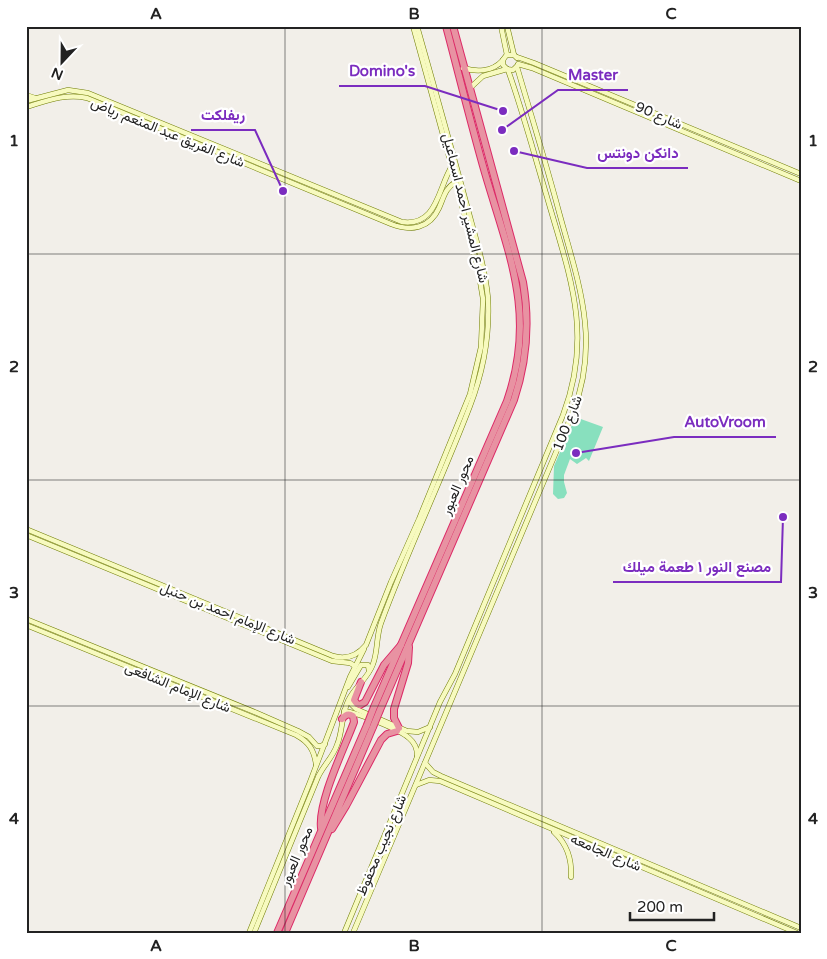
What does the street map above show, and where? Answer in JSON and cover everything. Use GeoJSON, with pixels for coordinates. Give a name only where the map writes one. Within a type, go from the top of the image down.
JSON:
{"type":"FeatureCollection","features":[{"type":"Feature","properties":{"kind":"highway","name":"محور العبور"},"geometry":{"type":"LineString","coordinates":[[406,644],[507,401],[516,371],[520,339],[520,307],[514,276],[446,26]]}},
{"type":"Feature","properties":{"kind":"highway","name":"محور العبور"},"geometry":{"type":"LineString","coordinates":[[277,933],[324,831],[514,400],[522,374],[526,347],[527,315],[523,282],[453,26]]}},
{"type":"Feature","properties":{"kind":"highway"},"geometry":{"type":"LineString","coordinates":[[361,682],[354,700],[360,705],[365,702],[389,657],[406,644]]}},
{"type":"Feature","properties":{"kind":"highway"},"geometry":{"type":"LineString","coordinates":[[342,719],[345,715],[349,714],[353,716],[354,722],[325,799],[321,814],[324,831],[334,826],[343,812],[381,740],[389,732],[398,729],[394,718],[394,709],[408,663],[406,644]]}},
{"type":"Feature","properties":{"kind":"highway","name":"محور العبور"},"geometry":{"type":"LineString","coordinates":[[285,933],[324,831]]}},
{"type":"Feature","properties":{"kind":"street","name":"شارع المشير احمد اسماعيل"},"geometry":{"type":"LineString","coordinates":[[366,646],[470,394],[481,347],[483,299],[478,269],[413,26]]}},
{"type":"Feature","properties":{"kind":"street","name":"شارع المشير احمد اسماعيل"},"geometry":{"type":"LineString","coordinates":[[369,673],[375,660],[379,630],[474,396],[485,352],[488,314],[488,299],[483,269],[447,130],[417,26]]}},
{"type":"Feature","properties":{"kind":"street"},"geometry":{"type":"LineString","coordinates":[[501,26],[507,55]]}},
{"type":"Feature","properties":{"kind":"street"},"geometry":{"type":"LineString","coordinates":[[469,89],[483,76],[508,69],[512,70],[518,66],[507,26]]}},
{"type":"Feature","properties":{"kind":"street"},"geometry":{"type":"LineString","coordinates":[[463,68],[486,69],[507,55]]}},
{"type":"Feature","properties":{"kind":"street"},"geometry":{"type":"LineString","coordinates":[[507,55],[515,56]]}},
{"type":"Feature","properties":{"kind":"street","name":"شارع 90"},"geometry":{"type":"LineString","coordinates":[[515,56],[534,62],[801,174]]}},
{"type":"Feature","properties":{"kind":"street"},"geometry":{"type":"LineString","coordinates":[[502,60],[503,65],[508,69]]}},
{"type":"Feature","properties":{"kind":"street"},"geometry":{"type":"LineString","coordinates":[[532,68],[534,62]]}},
{"type":"Feature","properties":{"kind":"street","name":"شارع 90"},"geometry":{"type":"LineString","coordinates":[[518,66],[532,68],[676,131],[801,181]]}},
{"type":"Feature","properties":{"kind":"street","name":"شارع 100"},"geometry":{"type":"LineString","coordinates":[[425,763],[574,409],[582,382],[586,350],[586,319],[582,297],[518,66]]}},
{"type":"Feature","properties":{"kind":"street","name":"شارع 100"},"geometry":{"type":"LineString","coordinates":[[417,757],[440,702],[452,680],[569,400],[576,371],[578,347],[577,315],[573,292],[527,128],[508,69]]}},
{"type":"Feature","properties":{"kind":"street","name":"شارع الفريق عبد المنعم رياض"},"geometry":{"type":"LineString","coordinates":[[26,101],[68,90],[82,91],[397,221],[414,223],[433,214]]}},
{"type":"Feature","properties":{"kind":"street"},"geometry":{"type":"LineString","coordinates":[[26,94],[36,99]]}},
{"type":"Feature","properties":{"kind":"street","name":"شارع الفريق عبد المنعم رياض"},"geometry":{"type":"LineString","coordinates":[[26,107],[64,96],[82,97],[399,227],[419,227],[429,221],[433,214]]}},
{"type":"Feature","properties":{"kind":"street"},"geometry":{"type":"LineString","coordinates":[[433,214],[452,166]]}},
{"type":"Feature","properties":{"kind":"street"},"geometry":{"type":"LineString","coordinates":[[433,214],[446,190],[456,182]]}},
{"type":"Feature","properties":{"kind":"street"},"geometry":{"type":"LineString","coordinates":[[554,224],[558,221],[562,224]]}},
{"type":"Feature","properties":{"kind":"street"},"geometry":{"type":"LineString","coordinates":[[562,251],[566,255],[570,251]]}},
{"type":"Feature","properties":{"kind":"street","name":"شارع الإمام احمد بن حنبل"},"geometry":{"type":"LineString","coordinates":[[26,530],[64,548]]}},
{"type":"Feature","properties":{"kind":"street"},"geometry":{"type":"LineString","coordinates":[[514,532],[521,535]]}},
{"type":"Feature","properties":{"kind":"street","name":"شارع الإمام احمد بن حنبل"},"geometry":{"type":"LineString","coordinates":[[26,535],[64,548],[355,666]]}},
{"type":"Feature","properties":{"kind":"street"},"geometry":{"type":"LineString","coordinates":[[502,561],[504,564],[509,564]]}},
{"type":"Feature","properties":{"kind":"street"},"geometry":{"type":"LineString","coordinates":[[481,610],[488,612]]}},
{"type":"Feature","properties":{"kind":"street"},"geometry":{"type":"LineString","coordinates":[[478,616],[485,619]]}},
{"type":"Feature","properties":{"kind":"street","name":"شارع الإمام الشافعى"},"geometry":{"type":"LineString","coordinates":[[26,619],[257,713],[298,731],[317,746],[324,744]]}},
{"type":"Feature","properties":{"kind":"street","name":"شارع الإمام الشافعى"},"geometry":{"type":"LineString","coordinates":[[26,625],[296,736],[304,740],[311,747],[316,764]]}},
{"type":"Feature","properties":{"kind":"street"},"geometry":{"type":"LineString","coordinates":[[343,660],[355,655],[366,646]]}},
{"type":"Feature","properties":{"kind":"street"},"geometry":{"type":"LineString","coordinates":[[254,933],[313,783],[316,764],[355,666],[366,646]]}},
{"type":"Feature","properties":{"kind":"street"},"geometry":{"type":"LineString","coordinates":[[248,933],[313,783],[323,766],[336,750],[344,710],[350,696],[369,673],[368,665],[361,665],[351,684],[346,688]]}},
{"type":"Feature","properties":{"kind":"street"},"geometry":{"type":"LineString","coordinates":[[361,682],[352,698],[352,706],[398,729],[411,740],[417,750],[417,757]]}},
{"type":"Feature","properties":{"kind":"street"},"geometry":{"type":"LineString","coordinates":[[440,702],[449,706]]}},
{"type":"Feature","properties":{"kind":"street"},"geometry":{"type":"LineString","coordinates":[[344,710],[398,729],[414,732],[425,730],[431,726]]}},
{"type":"Feature","properties":{"kind":"street"},"geometry":{"type":"LineString","coordinates":[[411,740],[416,738],[417,735],[414,732]]}},
{"type":"Feature","properties":{"kind":"street"},"geometry":{"type":"LineString","coordinates":[[329,733],[340,736]]}},
{"type":"Feature","properties":{"kind":"street","name":"شارع نجيب محفوظ"},"geometry":{"type":"LineString","coordinates":[[344,933],[417,757]]}},
{"type":"Feature","properties":{"kind":"street","name":"شارع الجامعه"},"geometry":{"type":"LineString","coordinates":[[425,763],[433,772],[456,785],[546,827],[801,928]]}},
{"type":"Feature","properties":{"kind":"street","name":"شارع نجيب محفوظ"},"geometry":{"type":"LineString","coordinates":[[353,933],[425,763]]}},
{"type":"Feature","properties":{"kind":"street"},"geometry":{"type":"LineString","coordinates":[[316,764],[323,766]]}},
{"type":"Feature","properties":{"kind":"street","name":"شارع الجامعه"},"geometry":{"type":"LineString","coordinates":[[415,786],[424,781],[434,780],[456,785],[719,896],[797,933]]}},
{"type":"Feature","properties":{"kind":"street"},"geometry":{"type":"LineString","coordinates":[[390,824],[398,827]]}},
{"type":"Feature","properties":{"kind":"street"},"geometry":{"type":"LineString","coordinates":[[546,827],[557,835],[566,848],[570,859],[571,877]]}},
{"type":"Feature","properties":{"kind":"green space"},"geometry":{"type":"Polygon","coordinates":[[[575,418],[603,427],[589,461],[586,458],[577,464],[570,459],[564,475],[567,493],[564,498],[558,499],[553,494],[554,466],[575,418]]]}},
{"type":"Feature","properties":{"kind":"place","name":"Domino's"},"geometry":{"type":"Point","coordinates":[503,111]}},
{"type":"Feature","properties":{"kind":"place","name":"Master"},"geometry":{"type":"Point","coordinates":[502,130]}},
{"type":"Feature","properties":{"kind":"place","name":"دانكن دونتس"},"geometry":{"type":"Point","coordinates":[514,151]}},
{"type":"Feature","properties":{"kind":"place","name":"ريفلكت"},"geometry":{"type":"Point","coordinates":[283,191]}},
{"type":"Feature","properties":{"kind":"place","name":"AutoVroom"},"geometry":{"type":"Point","coordinates":[576,453]}},
{"type":"Feature","properties":{"kind":"place","name":"مصنع النور ١ طعمة ميلك"},"geometry":{"type":"Point","coordinates":[783,517]}}]}
